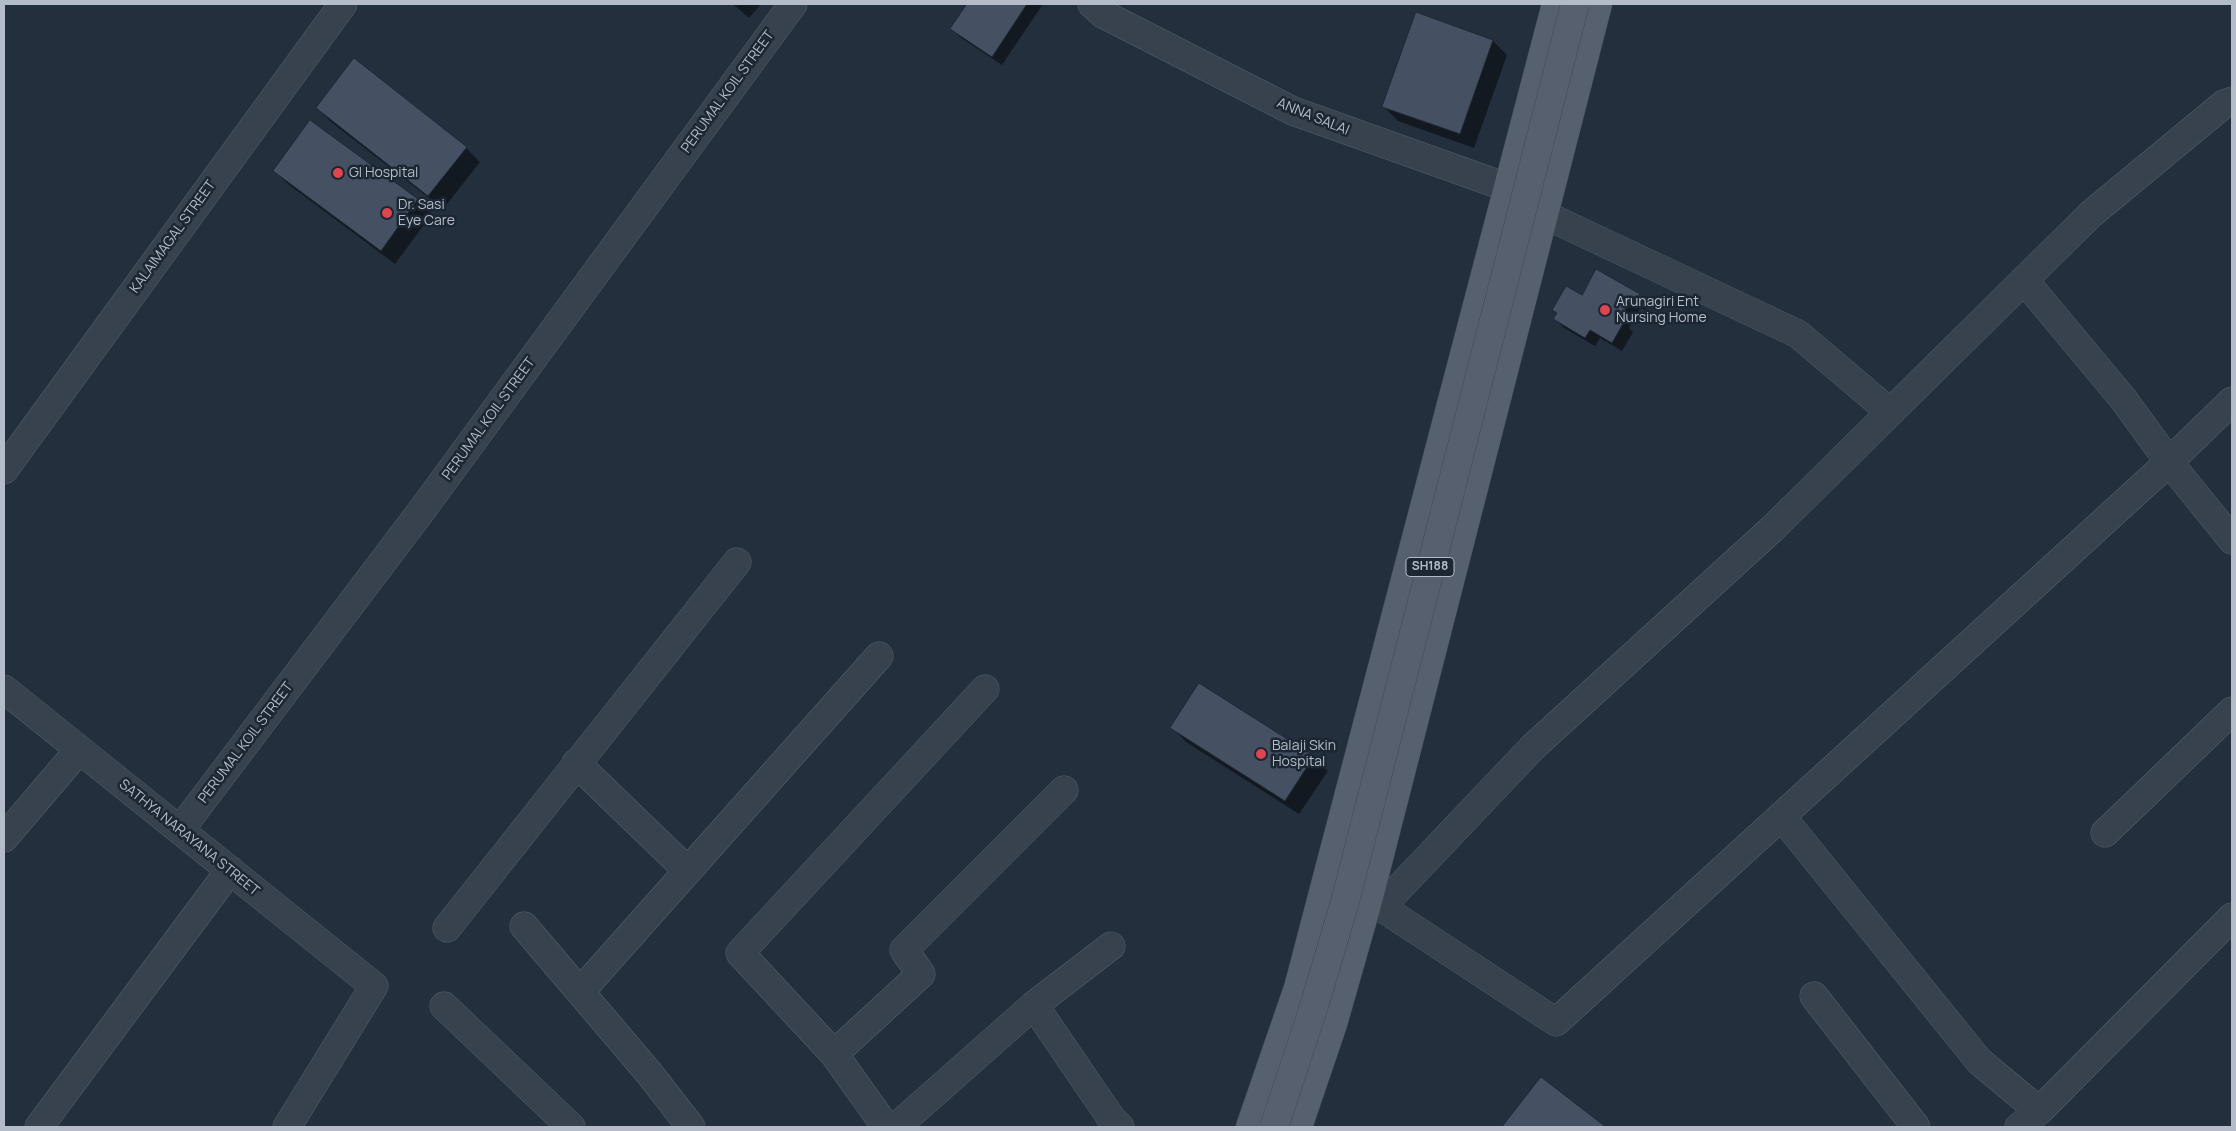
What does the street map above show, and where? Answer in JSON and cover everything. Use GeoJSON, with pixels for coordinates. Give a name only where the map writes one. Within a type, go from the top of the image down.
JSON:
{"type":"FeatureCollection","features":[{"type":"Feature","properties":{"kind":"main road"},"geometry":{"type":"LineString","coordinates":[[1250,1127],[1298,988],[1556,4]]}},
{"type":"Feature","properties":{"kind":"main road","name":"SH188"},"geometry":{"type":"LineString","coordinates":[[1274,1127],[1315,1003],[1345,902],[1575,4]]}},
{"type":"Feature","properties":{"kind":"main road"},"geometry":{"type":"LineString","coordinates":[[1298,1127],[1375,904],[1546,204],[1598,4]]}},
{"type":"Feature","properties":{"kind":"street","name":"KALAIMAGAL STREET"},"geometry":{"type":"LineString","coordinates":[[4,470],[343,4]]}},
{"type":"Feature","properties":{"kind":"street","name":"PERUMAL KOIL STREET"},"geometry":{"type":"LineString","coordinates":[[180,830],[422,510],[793,4]]}},
{"type":"Feature","properties":{"kind":"street","name":"ANNA SALAI"},"geometry":{"type":"LineString","coordinates":[[1092,4],[1103,14],[1293,112],[1509,188],[1546,204],[1798,334],[1890,412]]}},
{"type":"Feature","properties":{"kind":"street"},"geometry":{"type":"LineString","coordinates":[[2232,101],[2224,104],[2091,214],[1773,528],[1533,747],[1375,904],[1556,1022],[2169,462],[2232,401]]}},
{"type":"Feature","properties":{"kind":"street"},"geometry":{"type":"LineString","coordinates":[[2024,280],[2124,400],[2169,462],[2232,540]]}},
{"type":"Feature","properties":{"kind":"street"},"geometry":{"type":"LineString","coordinates":[[447,928],[737,562]]}},
{"type":"Feature","properties":{"kind":"street"},"geometry":{"type":"LineString","coordinates":[[580,992],[879,656]]}},
{"type":"Feature","properties":{"kind":"street","name":"SATHYA NARAYANA STREET"},"geometry":{"type":"LineString","coordinates":[[4,689],[374,986],[287,1127]]}},
{"type":"Feature","properties":{"kind":"street"},"geometry":{"type":"LineString","coordinates":[[886,1127],[834,1054],[740,954],[985,689]]}},
{"type":"Feature","properties":{"kind":"street"},"geometry":{"type":"LineString","coordinates":[[2105,833],[2232,711]]}},
{"type":"Feature","properties":{"kind":"street"},"geometry":{"type":"LineString","coordinates":[[4,838],[79,750]]}},
{"type":"Feature","properties":{"kind":"street"},"geometry":{"type":"LineString","coordinates":[[576,763],[688,872]]}},
{"type":"Feature","properties":{"kind":"street"},"geometry":{"type":"LineString","coordinates":[[834,1054],[921,974],[904,950],[1064,790]]}},
{"type":"Feature","properties":{"kind":"street"},"geometry":{"type":"LineString","coordinates":[[1782,817],[1979,1061],[2029,1119],[2232,917]]}},
{"type":"Feature","properties":{"kind":"street"},"geometry":{"type":"LineString","coordinates":[[38,1127],[230,870]]}},
{"type":"Feature","properties":{"kind":"street"},"geometry":{"type":"LineString","coordinates":[[524,926],[649,1073],[691,1127]]}},
{"type":"Feature","properties":{"kind":"street"},"geometry":{"type":"LineString","coordinates":[[896,1127],[1034,1005],[1111,946]]}},
{"type":"Feature","properties":{"kind":"street"},"geometry":{"type":"LineString","coordinates":[[1814,996],[1916,1127]]}},
{"type":"Feature","properties":{"kind":"street"},"geometry":{"type":"LineString","coordinates":[[1034,1005],[1111,1124]]}},
{"type":"Feature","properties":{"kind":"street"},"geometry":{"type":"LineString","coordinates":[[444,1006],[571,1127]]}},
{"type":"Feature","properties":{"kind":"building"},"geometry":{"type":"Polygon","coordinates":[[[967,4],[1027,4],[992,57],[950,29],[967,4]]]}},
{"type":"Feature","properties":{"kind":"building"},"geometry":{"type":"Polygon","coordinates":[[[1416,12],[1493,40],[1460,134],[1382,107],[1416,12]]]}},
{"type":"Feature","properties":{"kind":"building"},"geometry":{"type":"Polygon","coordinates":[[[354,58],[467,147],[428,196],[316,108],[354,58]]]}},
{"type":"Feature","properties":{"kind":"building"},"geometry":{"type":"Polygon","coordinates":[[[310,120],[418,199],[381,251],[273,171],[310,120]]]}},
{"type":"Feature","properties":{"kind":"building"},"geometry":{"type":"Polygon","coordinates":[[[1596,269],[1640,294],[1636,302],[1631,299],[1620,319],[1624,322],[1612,343],[1590,330],[1585,338],[1553,319],[1557,313],[1552,310],[1566,286],[1582,295],[1596,269]]]}},
{"type":"Feature","properties":{"kind":"building"},"geometry":{"type":"Polygon","coordinates":[[[1199,683],[1314,756],[1285,801],[1170,728],[1199,683]]]}},
{"type":"Feature","properties":{"kind":"building"},"geometry":{"type":"Polygon","coordinates":[[[1541,1077],[1606,1127],[1502,1127],[1541,1077]]]}},
{"type":"Feature","properties":{"kind":"place","name":"Gl Hospital"},"geometry":{"type":"Point","coordinates":[338,173]}},
{"type":"Feature","properties":{"kind":"place","name":"Dr. Sasi Eye Care"},"geometry":{"type":"Point","coordinates":[387,213]}},
{"type":"Feature","properties":{"kind":"place","name":"Arunagiri Ent Nursing Home"},"geometry":{"type":"Point","coordinates":[1605,310]}},
{"type":"Feature","properties":{"kind":"place","name":"Balaji Skin Hospital"},"geometry":{"type":"Point","coordinates":[1261,754]}}]}
